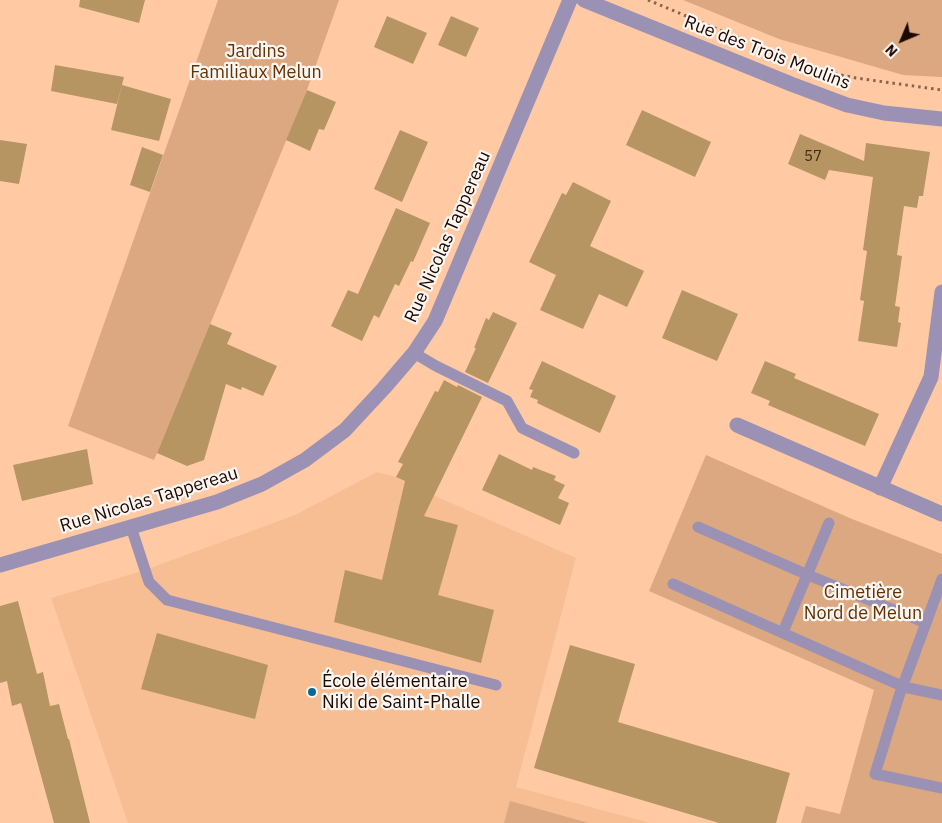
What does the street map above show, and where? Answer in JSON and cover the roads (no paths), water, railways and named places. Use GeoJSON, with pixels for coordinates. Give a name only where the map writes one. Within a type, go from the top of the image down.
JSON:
{"type":"FeatureCollection","features":[{"type":"Feature","properties":{"kind":"street","name":"Rue Nicolas Tappereau"},"geometry":{"type":"LineString","coordinates":[[0,565],[217,502],[262,484],[305,460],[345,430],[414,353],[435,321],[570,0]]}},
{"type":"Feature","properties":{"kind":"street","name":"Rue des Trois Moulins"},"geometry":{"type":"LineString","coordinates":[[584,0],[847,105],[884,113],[942,119]]}},
{"type":"Feature","properties":{"kind":"street"},"geometry":{"type":"LineString","coordinates":[[880,488],[931,377],[942,292]]}},
{"type":"Feature","properties":{"kind":"street"},"geometry":{"type":"LineString","coordinates":[[737,425],[942,514]]}},
{"type":"Feature","properties":{"kind":"lane"},"geometry":{"type":"LineString","coordinates":[[414,353],[507,401],[522,428],[574,453]]}},
{"type":"Feature","properties":{"kind":"lane"},"geometry":{"type":"LineString","coordinates":[[783,632],[828,523]]}},
{"type":"Feature","properties":{"kind":"lane"},"geometry":{"type":"LineString","coordinates":[[131,527],[148,582],[167,600],[496,686]]}},
{"type":"Feature","properties":{"kind":"lane"},"geometry":{"type":"LineString","coordinates":[[698,527],[808,575],[926,623]]}},
{"type":"Feature","properties":{"kind":"lane"},"geometry":{"type":"LineString","coordinates":[[942,579],[900,696],[875,774],[942,788]]}},
{"type":"Feature","properties":{"kind":"lane"},"geometry":{"type":"LineString","coordinates":[[673,584],[904,687],[942,695]]}},
{"type":"Feature","properties":{"kind":"place","name":"École élémentaire Niki de Saint-Phalle"},"geometry":{"type":"Point","coordinates":[312,692]}},
{"type":"Feature","properties":{"kind":"park label","name":"Jardins Familiaux Melun"},"geometry":{"type":"Point","coordinates":[256,62]}},
{"type":"Feature","properties":{"kind":"park label","name":"Cimetière Nord de Melun"},"geometry":{"type":"Point","coordinates":[863,603]}}]}
